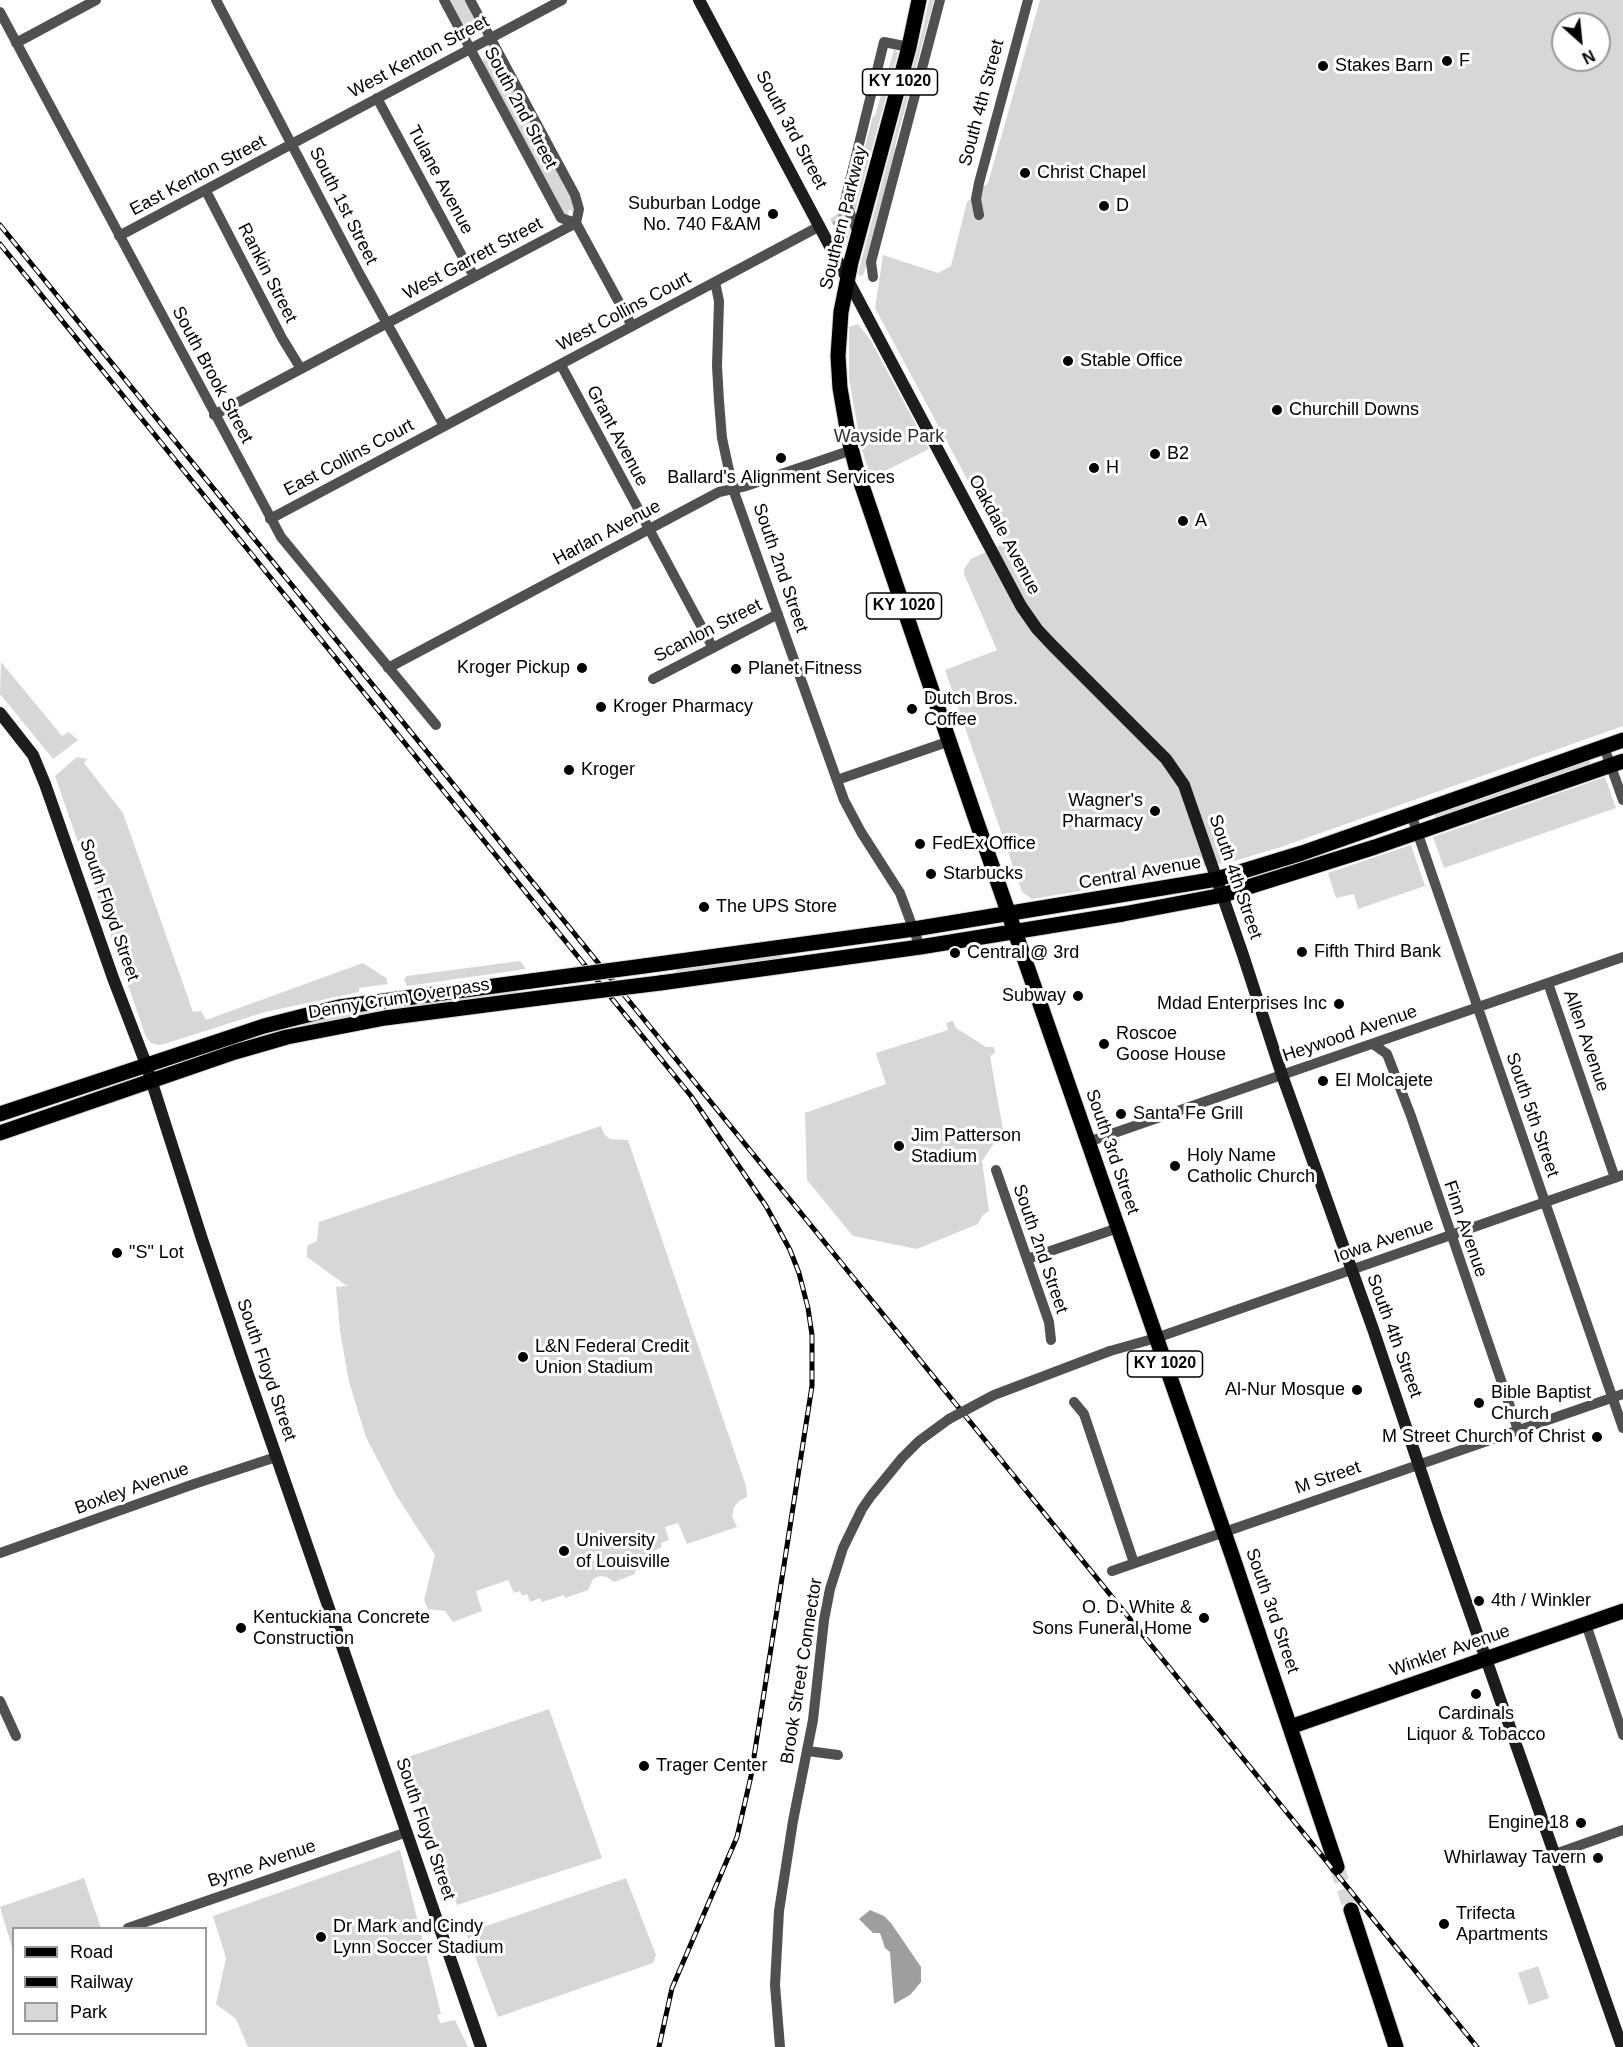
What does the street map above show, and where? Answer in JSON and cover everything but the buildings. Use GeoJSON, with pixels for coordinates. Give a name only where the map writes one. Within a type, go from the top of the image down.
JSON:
{"type":"FeatureCollection","features":[{"type":"Feature","properties":{"kind":"main road","name":"South 3rd Street"},"geometry":{"type":"LineString","coordinates":[[699,0],[848,278]]}},
{"type":"Feature","properties":{"kind":"main road","name":"Southern Parkway"},"geometry":{"type":"LineString","coordinates":[[852,450],[843,406],[838,356],[841,312],[858,233],[909,47],[919,0]]}},
{"type":"Feature","properties":{"kind":"main road","name":"Oakdale Avenue"},"geometry":{"type":"LineString","coordinates":[[848,278],[1021,606],[1037,630],[1161,754],[1178,774]]}},
{"type":"Feature","properties":{"kind":"main road","name":"South 3rd Street"},"geometry":{"type":"LineString","coordinates":[[852,450],[1015,932],[1337,1867]]}},
{"type":"Feature","properties":{"kind":"main road","name":"South Floyd Street"},"geometry":{"type":"LineString","coordinates":[[0,713],[29,750],[42,775],[113,978],[146,1064],[276,1457],[481,2047]]}},
{"type":"Feature","properties":{"kind":"main road","name":"Central Avenue"},"geometry":{"type":"LineString","coordinates":[[644,966],[1009,914],[1217,879],[1302,854],[1623,740]]}},
{"type":"Feature","properties":{"kind":"main road","name":"Central Avenue"},"geometry":{"type":"LineString","coordinates":[[660,983],[920,947],[1222,895],[1304,871],[1617,763]]}},
{"type":"Feature","properties":{"kind":"main road","name":"South 4th Street"},"geometry":{"type":"LineString","coordinates":[[1178,774],[1217,879],[1282,1075],[1399,1402],[1418,1464],[1623,2047]]}},
{"type":"Feature","properties":{"kind":"main road","name":"Denny Crum Overpass"},"geometry":{"type":"LineString","coordinates":[[146,1064],[264,1026],[339,1007],[644,966]]}},
{"type":"Feature","properties":{"kind":"main road","name":"Denny Crum Overpass"},"geometry":{"type":"LineString","coordinates":[[151,1081],[286,1037],[385,1018],[660,983]]}},
{"type":"Feature","properties":{"kind":"main road"},"geometry":{"type":"LineString","coordinates":[[0,1114],[146,1064]]}},
{"type":"Feature","properties":{"kind":"main road"},"geometry":{"type":"LineString","coordinates":[[0,1133],[151,1081]]}},
{"type":"Feature","properties":{"kind":"main road","name":"Winkler Avenue"},"geometry":{"type":"LineString","coordinates":[[1290,1727],[1623,1611]]}},
{"type":"Feature","properties":{"kind":"main road"},"geometry":{"type":"LineString","coordinates":[[1351,1910],[1396,2047]]}},
{"type":"Feature","properties":{"kind":"street"},"geometry":{"type":"LineString","coordinates":[[16,43],[96,0]]}},
{"type":"Feature","properties":{"kind":"street","name":"South 1st Street"},"geometry":{"type":"LineString","coordinates":[[216,0],[386,324],[444,426]]}},
{"type":"Feature","properties":{"kind":"street","name":"South 2nd Street"},"geometry":{"type":"LineString","coordinates":[[444,0],[561,218],[576,223]]}},
{"type":"Feature","properties":{"kind":"street","name":"South 2nd Street"},"geometry":{"type":"LineString","coordinates":[[470,0],[575,195],[579,209],[576,223],[632,326]]}},
{"type":"Feature","properties":{"kind":"street","name":"West Kenton Street"},"geometry":{"type":"LineString","coordinates":[[292,144],[562,0]]}},
{"type":"Feature","properties":{"kind":"street"},"geometry":{"type":"LineString","coordinates":[[873,277],[871,262],[940,0]]}},
{"type":"Feature","properties":{"kind":"street","name":"South 4th Street"},"geometry":{"type":"LineString","coordinates":[[979,215],[976,199],[979,183],[1028,0]]}},
{"type":"Feature","properties":{"kind":"street","name":"South Brook Street"},"geometry":{"type":"LineString","coordinates":[[0,12],[214,416],[281,537],[436,725]]}},
{"type":"Feature","properties":{"kind":"street"},"geometry":{"type":"LineString","coordinates":[[858,233],[845,201],[885,42],[909,47]]}},
{"type":"Feature","properties":{"kind":"street","name":"Tulane Avenue"},"geometry":{"type":"LineString","coordinates":[[377,98],[475,276]]}},
{"type":"Feature","properties":{"kind":"street","name":"East Kenton Street"},"geometry":{"type":"LineString","coordinates":[[119,236],[292,144]]}},
{"type":"Feature","properties":{"kind":"street","name":"Rankin Street"},"geometry":{"type":"LineString","coordinates":[[206,191],[282,338],[301,369]]}},
{"type":"Feature","properties":{"kind":"street","name":"West Garrett Street"},"geometry":{"type":"LineString","coordinates":[[214,416],[576,223]]}},
{"type":"Feature","properties":{"kind":"street","name":"West Collins Court"},"geometry":{"type":"LineString","coordinates":[[444,426],[820,226]]}},
{"type":"Feature","properties":{"kind":"street","name":"South 2nd Street"},"geometry":{"type":"LineString","coordinates":[[715,282],[719,301],[717,366],[719,406],[722,438],[733,489],[844,800],[861,832],[900,893],[920,947]]}},
{"type":"Feature","properties":{"kind":"street","name":"Grant Avenue"},"geometry":{"type":"LineString","coordinates":[[561,365],[713,648]]}},
{"type":"Feature","properties":{"kind":"street","name":"East Collins Court"},"geometry":{"type":"LineString","coordinates":[[270,519],[444,426]]}},
{"type":"Feature","properties":{"kind":"street","name":"Harlan Avenue"},"geometry":{"type":"LineString","coordinates":[[388,668],[719,492],[746,486],[852,450]]}},
{"type":"Feature","properties":{"kind":"street","name":"Scanlon Street"},"geometry":{"type":"LineString","coordinates":[[653,679],[778,614]]}},
{"type":"Feature","properties":{"kind":"street"},"geometry":{"type":"LineString","coordinates":[[837,780],[950,741]]}},
{"type":"Feature","properties":{"kind":"street"},"geometry":{"type":"LineString","coordinates":[[1604,747],[1617,763],[1623,800]]}},
{"type":"Feature","properties":{"kind":"street","name":"South 5th Street"},"geometry":{"type":"LineString","coordinates":[[1411,814],[1545,1202],[1618,1395],[1623,1428]]}},
{"type":"Feature","properties":{"kind":"street","name":"Heywood Avenue"},"geometry":{"type":"LineString","coordinates":[[1088,1142],[1623,957]]}},
{"type":"Feature","properties":{"kind":"street","name":"Allen Avenue"},"geometry":{"type":"LineString","coordinates":[[1548,983],[1619,1177]]}},
{"type":"Feature","properties":{"kind":"street","name":"Finn Avenue"},"geometry":{"type":"LineString","coordinates":[[1373,1044],[1387,1054],[1411,1116],[1518,1430]]}},
{"type":"Feature","properties":{"kind":"street","name":"South 2nd Street"},"geometry":{"type":"LineString","coordinates":[[996,1170],[1049,1322],[1051,1340]]}},
{"type":"Feature","properties":{"kind":"street","name":"Iowa Avenue"},"geometry":{"type":"LineString","coordinates":[[1156,1338],[1619,1177]]}},
{"type":"Feature","properties":{"kind":"street"},"geometry":{"type":"LineString","coordinates":[[1027,1258],[1118,1228]]}},
{"type":"Feature","properties":{"kind":"street","name":"Brook Street Connector"},"geometry":{"type":"LineString","coordinates":[[780,2047],[775,2001],[779,1911],[816,1699],[824,1620],[836,1567],[862,1509],[891,1470],[919,1441],[949,1419],[979,1402],[1110,1351],[1156,1338]]}},
{"type":"Feature","properties":{"kind":"street","name":"M Street"},"geometry":{"type":"LineString","coordinates":[[1112,1571],[1618,1395]]}},
{"type":"Feature","properties":{"kind":"street"},"geometry":{"type":"LineString","coordinates":[[1074,1402],[1084,1414],[1134,1563]]}},
{"type":"Feature","properties":{"kind":"street","name":"Boxley Avenue"},"geometry":{"type":"LineString","coordinates":[[0,1553],[276,1457]]}},
{"type":"Feature","properties":{"kind":"street"},"geometry":{"type":"LineString","coordinates":[[1586,1624],[1623,1735]]}},
{"type":"Feature","properties":{"kind":"street"},"geometry":{"type":"LineString","coordinates":[[0,1701],[16,1736]]}},
{"type":"Feature","properties":{"kind":"street"},"geometry":{"type":"LineString","coordinates":[[808,1750],[838,1755]]}},
{"type":"Feature","properties":{"kind":"street"},"geometry":{"type":"LineString","coordinates":[[1555,1854],[1623,1830]]}},
{"type":"Feature","properties":{"kind":"street","name":"Byrne Avenue"},"geometry":{"type":"LineString","coordinates":[[134,1927],[407,1832]]}},
{"type":"Feature","properties":{"kind":"green space"},"geometry":{"type":"Polygon","coordinates":[[[448,0],[466,0],[479,25],[477,30],[469,34],[466,32],[448,0]]]}},
{"type":"Feature","properties":{"kind":"green space"},"geometry":{"type":"Polygon","coordinates":[[[929,0],[934,0],[895,146],[897,150],[869,259],[863,275],[859,276],[858,273],[929,0]]]}},
{"type":"Feature","properties":{"kind":"green space","name":"Churchill Downs"},"geometry":{"type":"Polygon","coordinates":[[[1040,0],[1623,0],[1623,726],[1281,847],[1231,862],[1199,867],[1187,873],[1032,899],[1022,892],[945,670],[997,650],[964,574],[964,569],[971,559],[1002,544],[875,308],[883,255],[938,273],[951,266],[967,202],[988,183],[1040,0]]]}},
{"type":"Feature","properties":{"kind":"green space"},"geometry":{"type":"Polygon","coordinates":[[[894,49],[898,53],[854,215],[850,203],[894,49]]]}},
{"type":"Feature","properties":{"kind":"green space"},"geometry":{"type":"Polygon","coordinates":[[[489,55],[495,56],[575,204],[573,212],[569,209],[568,215],[562,213],[482,63],[489,55]]]}},
{"type":"Feature","properties":{"kind":"green space"},"geometry":{"type":"Polygon","coordinates":[[[845,209],[852,225],[845,248],[830,219],[845,209]]]}},
{"type":"Feature","properties":{"kind":"green space","name":"Wayside Park"},"geometry":{"type":"Polygon","coordinates":[[[858,324],[871,341],[929,449],[871,478],[861,447],[849,378],[849,327],[858,324]]]}},
{"type":"Feature","properties":{"kind":"green space"},"geometry":{"type":"Polygon","coordinates":[[[1,662],[62,736],[69,732],[78,740],[53,759],[0,694],[1,662]]]}},
{"type":"Feature","properties":{"kind":"green space"},"geometry":{"type":"Polygon","coordinates":[[[77,757],[87,759],[84,763],[123,813],[193,1012],[201,1011],[206,1020],[363,963],[386,978],[388,984],[359,988],[359,992],[265,1012],[164,1044],[151,1043],[146,1037],[55,776],[77,757]]]}},
{"type":"Feature","properties":{"kind":"green space"},"geometry":{"type":"Polygon","coordinates":[[[1589,759],[1591,765],[1436,818],[1434,812],[1589,759]]]}},
{"type":"Feature","properties":{"kind":"green space"},"geometry":{"type":"Polygon","coordinates":[[[1605,777],[1616,808],[1444,868],[1433,837],[1605,777]]]}},
{"type":"Feature","properties":{"kind":"green space"},"geometry":{"type":"Polygon","coordinates":[[[1411,845],[1425,886],[1358,909],[1354,894],[1336,898],[1328,873],[1411,845]]]}},
{"type":"Feature","properties":{"kind":"green space"},"geometry":{"type":"Polygon","coordinates":[[[782,954],[783,959],[676,974],[676,968],[782,954]]]}},
{"type":"Feature","properties":{"kind":"green space"},"geometry":{"type":"Polygon","coordinates":[[[520,961],[526,969],[407,986],[404,979],[407,976],[520,961]]]}},
{"type":"Feature","properties":{"kind":"green space"},"geometry":{"type":"Polygon","coordinates":[[[517,989],[517,995],[362,1015],[303,1026],[302,1021],[332,1014],[517,989]]]}},
{"type":"Feature","properties":{"kind":"green space","name":"Jim Patterson Stadium"},"geometry":{"type":"Polygon","coordinates":[[[953,1021],[956,1028],[986,1047],[994,1047],[995,1053],[990,1056],[1003,1130],[982,1161],[989,1211],[983,1215],[978,1224],[917,1249],[853,1236],[807,1180],[805,1113],[886,1084],[876,1053],[948,1030],[946,1023],[953,1021]]]}},
{"type":"Feature","properties":{"kind":"green space","name":"L&N Federal Credit Union Stadium"},"geometry":{"type":"Polygon","coordinates":[[[601,1126],[604,1134],[610,1139],[628,1140],[746,1486],[747,1497],[734,1507],[732,1516],[737,1527],[687,1544],[678,1523],[665,1527],[669,1540],[661,1543],[662,1547],[653,1551],[657,1562],[635,1571],[635,1574],[614,1582],[607,1577],[600,1576],[593,1579],[588,1590],[565,1598],[564,1595],[542,1602],[540,1598],[530,1602],[527,1594],[522,1596],[520,1591],[514,1593],[508,1580],[476,1591],[482,1611],[453,1622],[445,1611],[428,1609],[424,1600],[435,1555],[396,1495],[366,1437],[349,1382],[340,1331],[336,1287],[347,1286],[307,1257],[307,1246],[317,1241],[319,1222],[601,1126]]]}},
{"type":"Feature","properties":{"kind":"green space"},"geometry":{"type":"Polygon","coordinates":[[[549,1709],[602,1858],[457,1905],[405,1758],[549,1709]]]}},
{"type":"Feature","properties":{"kind":"green space","name":"Dr Mark and Cindy Lynn Soccer Stadium"},"geometry":{"type":"Polygon","coordinates":[[[400,1850],[441,2014],[437,2015],[440,2023],[455,2020],[468,2047],[248,2047],[236,2019],[216,2004],[226,1958],[213,1916],[400,1850]]]}},
{"type":"Feature","properties":{"kind":"green space"},"geometry":{"type":"Polygon","coordinates":[[[84,1878],[101,1927],[12,1927],[12,1948],[0,1907],[84,1878]]]}},
{"type":"Feature","properties":{"kind":"green space"},"geometry":{"type":"Polygon","coordinates":[[[626,1878],[656,1955],[653,1963],[498,2017],[466,1933],[626,1878]]]}},
{"type":"Feature","properties":{"kind":"green space"},"geometry":{"type":"Polygon","coordinates":[[[1538,1966],[1549,1998],[1529,2005],[1518,1973],[1538,1966]]]}},
{"type":"Feature","properties":{"kind":"shaded area"},"geometry":{"type":"Polygon","coordinates":[[[870,1910],[884,1916],[891,1923],[921,1967],[921,1982],[910,1995],[894,2004],[890,1952],[885,1948],[880,1933],[873,1933],[859,1919],[870,1910]]]}},
{"type":"Feature","properties":{"kind":"waterway"},"geometry":{"type":"LineString","coordinates":[[834,223],[838,221],[842,209]]}},
{"type":"Feature","properties":{"kind":"tunnel"},"geometry":{"type":"LineString","coordinates":[[1337,1867],[1351,1910]]}},
{"type":"Feature","properties":{"kind":"railway"},"geometry":{"type":"LineString","coordinates":[[0,225],[1477,2047]]}},
{"type":"Feature","properties":{"kind":"railway"},"geometry":{"type":"LineString","coordinates":[[0,244],[691,1096],[766,1206],[790,1250],[799,1273],[812,1335],[812,1386],[751,1776],[737,1837],[672,1988],[659,2047]]}},
{"type":"Feature","properties":{"kind":"place","name":"F"},"geometry":{"type":"Point","coordinates":[1447,61]}},
{"type":"Feature","properties":{"kind":"place","name":"Stakes Barn"},"geometry":{"type":"Point","coordinates":[1323,66]}},
{"type":"Feature","properties":{"kind":"place","name":"Christ Chapel"},"geometry":{"type":"Point","coordinates":[1025,173]}},
{"type":"Feature","properties":{"kind":"place","name":"D"},"geometry":{"type":"Point","coordinates":[1104,206]}},
{"type":"Feature","properties":{"kind":"place","name":"Suburban Lodge No. 740 F&AM"},"geometry":{"type":"Point","coordinates":[773,214]}},
{"type":"Feature","properties":{"kind":"place","name":"Stable Office"},"geometry":{"type":"Point","coordinates":[1068,361]}},
{"type":"Feature","properties":{"kind":"place","name":"Churchill Downs"},"geometry":{"type":"Point","coordinates":[1277,410]}},
{"type":"Feature","properties":{"kind":"place","name":"B2"},"geometry":{"type":"Point","coordinates":[1155,454]}},
{"type":"Feature","properties":{"kind":"place","name":"Ballard's Alignment Services"},"geometry":{"type":"Point","coordinates":[781,458]}},
{"type":"Feature","properties":{"kind":"place","name":"H"},"geometry":{"type":"Point","coordinates":[1094,468]}},
{"type":"Feature","properties":{"kind":"place","name":"A"},"geometry":{"type":"Point","coordinates":[1183,521]}},
{"type":"Feature","properties":{"kind":"place","name":"Kroger Pickup"},"geometry":{"type":"Point","coordinates":[582,668]}},
{"type":"Feature","properties":{"kind":"place","name":"Planet Fitness"},"geometry":{"type":"Point","coordinates":[736,669]}},
{"type":"Feature","properties":{"kind":"place","name":"Kroger Pharmacy"},"geometry":{"type":"Point","coordinates":[601,707]}},
{"type":"Feature","properties":{"kind":"place","name":"Dutch Bros. Coffee"},"geometry":{"type":"Point","coordinates":[912,709]}},
{"type":"Feature","properties":{"kind":"place","name":"Kroger"},"geometry":{"type":"Point","coordinates":[569,770]}},
{"type":"Feature","properties":{"kind":"place","name":"Wagner's Pharmacy"},"geometry":{"type":"Point","coordinates":[1155,811]}},
{"type":"Feature","properties":{"kind":"place","name":"FedEx Office"},"geometry":{"type":"Point","coordinates":[920,844]}},
{"type":"Feature","properties":{"kind":"place","name":"Starbucks"},"geometry":{"type":"Point","coordinates":[931,874]}},
{"type":"Feature","properties":{"kind":"place","name":"The UPS Store"},"geometry":{"type":"Point","coordinates":[704,907]}},
{"type":"Feature","properties":{"kind":"place","name":"Fifth Third Bank"},"geometry":{"type":"Point","coordinates":[1302,952]}},
{"type":"Feature","properties":{"kind":"place","name":"Central @ 3rd"},"geometry":{"type":"Point","coordinates":[955,953]}},
{"type":"Feature","properties":{"kind":"place","name":"Subway"},"geometry":{"type":"Point","coordinates":[1078,996]}},
{"type":"Feature","properties":{"kind":"place","name":"Mdad Enterprises Inc"},"geometry":{"type":"Point","coordinates":[1339,1004]}},
{"type":"Feature","properties":{"kind":"place","name":"Roscoe Goose House"},"geometry":{"type":"Point","coordinates":[1104,1044]}},
{"type":"Feature","properties":{"kind":"place","name":"El Molcajete"},"geometry":{"type":"Point","coordinates":[1323,1081]}},
{"type":"Feature","properties":{"kind":"place","name":"Santa Fe Grill"},"geometry":{"type":"Point","coordinates":[1121,1114]}},
{"type":"Feature","properties":{"kind":"place","name":"Jim Patterson Stadium"},"geometry":{"type":"Point","coordinates":[899,1146]}},
{"type":"Feature","properties":{"kind":"place","name":"Holy Name Catholic Church"},"geometry":{"type":"Point","coordinates":[1175,1166]}},
{"type":"Feature","properties":{"kind":"place","name":"\"S\" Lot"},"geometry":{"type":"Point","coordinates":[117,1253]}},
{"type":"Feature","properties":{"kind":"place","name":"L&N Federal Credit Union Stadium"},"geometry":{"type":"Point","coordinates":[523,1357]}},
{"type":"Feature","properties":{"kind":"place","name":"Al-Nur Mosque"},"geometry":{"type":"Point","coordinates":[1357,1390]}},
{"type":"Feature","properties":{"kind":"place","name":"Bible Baptist Church"},"geometry":{"type":"Point","coordinates":[1479,1403]}},
{"type":"Feature","properties":{"kind":"place","name":"M Street Church of Christ"},"geometry":{"type":"Point","coordinates":[1597,1437]}},
{"type":"Feature","properties":{"kind":"place","name":"University of Louisville"},"geometry":{"type":"Point","coordinates":[564,1551]}},
{"type":"Feature","properties":{"kind":"place","name":"4th / Winkler"},"geometry":{"type":"Point","coordinates":[1479,1601]}},
{"type":"Feature","properties":{"kind":"place","name":"O. D. White & Sons Funeral Home"},"geometry":{"type":"Point","coordinates":[1204,1618]}},
{"type":"Feature","properties":{"kind":"place","name":"Kentuckiana Concrete Construction"},"geometry":{"type":"Point","coordinates":[241,1628]}},
{"type":"Feature","properties":{"kind":"place","name":"Cardinals Liquor & Tobacco"},"geometry":{"type":"Point","coordinates":[1476,1694]}},
{"type":"Feature","properties":{"kind":"place","name":"Trager Center"},"geometry":{"type":"Point","coordinates":[644,1766]}},
{"type":"Feature","properties":{"kind":"place","name":"Engine 18"},"geometry":{"type":"Point","coordinates":[1581,1823]}},
{"type":"Feature","properties":{"kind":"place","name":"Whirlaway Tavern"},"geometry":{"type":"Point","coordinates":[1598,1858]}},
{"type":"Feature","properties":{"kind":"place","name":"Trifecta Apartments"},"geometry":{"type":"Point","coordinates":[1444,1924]}},
{"type":"Feature","properties":{"kind":"place","name":"Dr Mark and Cindy Lynn Soccer Stadium"},"geometry":{"type":"Point","coordinates":[321,1937]}}]}
